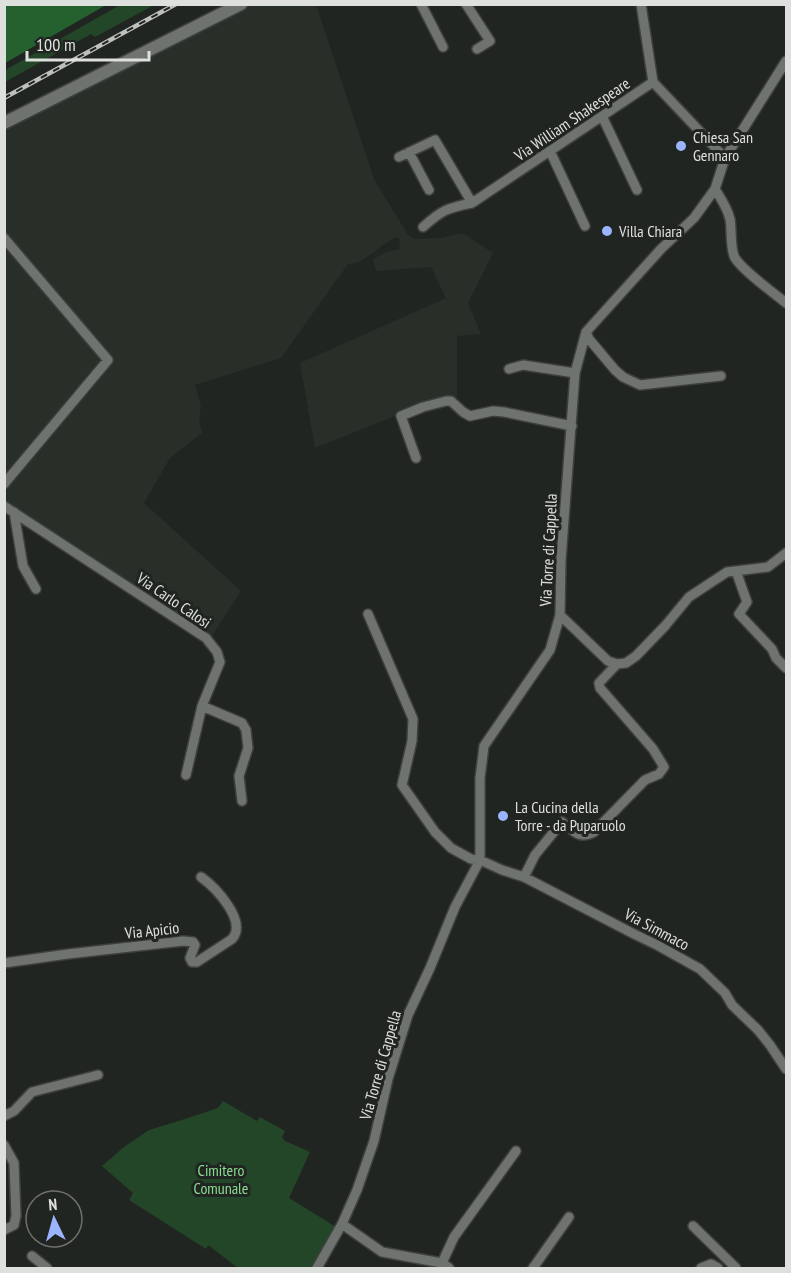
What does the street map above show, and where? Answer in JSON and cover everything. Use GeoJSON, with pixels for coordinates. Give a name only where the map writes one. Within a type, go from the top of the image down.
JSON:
{"type":"FeatureCollection","features":[{"type":"Feature","properties":{"kind":"street"},"geometry":{"type":"LineString","coordinates":[[4,123],[241,4]]}},
{"type":"Feature","properties":{"kind":"street"},"geometry":{"type":"LineString","coordinates":[[421,4],[443,47]]}},
{"type":"Feature","properties":{"kind":"street"},"geometry":{"type":"LineString","coordinates":[[466,4],[490,41],[477,49]]}},
{"type":"Feature","properties":{"kind":"street","name":"Via William Shakespeare"},"geometry":{"type":"LineString","coordinates":[[423,227],[436,215],[450,207],[472,203],[653,82],[641,4]]}},
{"type":"Feature","properties":{"kind":"street","name":"Via Torre di Cappella"},"geometry":{"type":"LineString","coordinates":[[317,1269],[342,1224],[375,1141],[388,1080],[408,1015],[455,907],[480,860],[480,778],[484,746],[550,650],[560,615],[561,560],[575,373],[586,332],[661,249],[694,218],[715,189],[725,158],[786,61]]}},
{"type":"Feature","properties":{"kind":"street"},"geometry":{"type":"LineString","coordinates":[[653,82],[725,158]]}},
{"type":"Feature","properties":{"kind":"street"},"geometry":{"type":"LineString","coordinates":[[602,116],[637,190]]}},
{"type":"Feature","properties":{"kind":"street"},"geometry":{"type":"LineString","coordinates":[[399,158],[435,140],[472,203]]}},
{"type":"Feature","properties":{"kind":"street"},"geometry":{"type":"LineString","coordinates":[[550,151],[585,226]]}},
{"type":"Feature","properties":{"kind":"street"},"geometry":{"type":"LineString","coordinates":[[409,152],[429,190]]}},
{"type":"Feature","properties":{"kind":"street"},"geometry":{"type":"LineString","coordinates":[[715,189],[726,206],[735,259],[786,303]]}},
{"type":"Feature","properties":{"kind":"street"},"geometry":{"type":"LineString","coordinates":[[4,238],[108,360],[4,484]]}},
{"type":"Feature","properties":{"kind":"street"},"geometry":{"type":"LineString","coordinates":[[586,332],[589,339],[615,370],[623,377],[640,385],[721,375]]}},
{"type":"Feature","properties":{"kind":"street"},"geometry":{"type":"LineString","coordinates":[[509,369],[523,365],[575,373]]}},
{"type":"Feature","properties":{"kind":"street"},"geometry":{"type":"LineString","coordinates":[[416,458],[401,416],[446,401],[451,401],[470,416],[493,411],[504,412],[572,426]]}},
{"type":"Feature","properties":{"kind":"street","name":"Via Carlo Calosi"},"geometry":{"type":"LineString","coordinates":[[4,506],[206,638],[217,652],[220,662],[202,706],[186,775]]}},
{"type":"Feature","properties":{"kind":"street"},"geometry":{"type":"LineString","coordinates":[[14,512],[23,566],[36,589]]}},
{"type":"Feature","properties":{"kind":"street"},"geometry":{"type":"LineString","coordinates":[[560,615],[608,661],[617,664],[626,663],[636,656],[665,626],[689,597],[727,572],[768,567],[786,553]]}},
{"type":"Feature","properties":{"kind":"street"},"geometry":{"type":"LineString","coordinates":[[736,571],[747,602],[739,614],[772,649],[776,658],[786,668]]}},
{"type":"Feature","properties":{"kind":"street","name":"Via Simmaco"},"geometry":{"type":"LineString","coordinates":[[368,614],[413,719],[412,741],[402,785],[435,832],[451,848],[471,859],[480,860],[524,878],[700,969],[758,1030],[786,1069]]}},
{"type":"Feature","properties":{"kind":"street"},"geometry":{"type":"LineString","coordinates":[[524,878],[536,855],[562,822],[579,835],[586,836],[594,832],[645,780],[659,774],[663,767],[653,749],[600,688],[599,682],[617,664]]}},
{"type":"Feature","properties":{"kind":"street"},"geometry":{"type":"LineString","coordinates":[[202,706],[242,723],[246,729],[248,748],[238,776],[242,801]]}},
{"type":"Feature","properties":{"kind":"street","name":"Via Apicio"},"geometry":{"type":"LineString","coordinates":[[4,963],[183,941],[193,942],[195,945],[190,958],[192,962],[197,962],[235,937],[237,931],[234,918],[226,902],[210,883],[201,877]]}},
{"type":"Feature","properties":{"kind":"street"},"geometry":{"type":"LineString","coordinates":[[4,1116],[14,1111],[32,1092],[98,1075]]}},
{"type":"Feature","properties":{"kind":"street"},"geometry":{"type":"LineString","coordinates":[[4,1145],[14,1163],[16,1216],[14,1225],[4,1230]]}},
{"type":"Feature","properties":{"kind":"street"},"geometry":{"type":"LineString","coordinates":[[342,1224],[382,1252],[446,1266],[454,1237],[516,1151]]}},
{"type":"Feature","properties":{"kind":"street"},"geometry":{"type":"LineString","coordinates":[[533,1269],[569,1217]]}},
{"type":"Feature","properties":{"kind":"street"},"geometry":{"type":"LineString","coordinates":[[693,1227],[736,1269]]}},
{"type":"Feature","properties":{"kind":"street"},"geometry":{"type":"LineString","coordinates":[[32,1256],[47,1269]]}},
{"type":"Feature","properties":{"kind":"street"},"geometry":{"type":"LineString","coordinates":[[701,1269],[711,1264],[718,1269]]}},
{"type":"Feature","properties":{"kind":"shaded area"},"geometry":{"type":"Polygon","coordinates":[[[5,4],[106,4],[106,5],[5,63],[5,4]]]}},
{"type":"Feature","properties":{"kind":"shaded area"},"geometry":{"type":"Polygon","coordinates":[[[244,5],[316,5],[374,179],[408,235],[414,239],[464,234],[493,253],[468,303],[481,334],[457,336],[457,397],[417,407],[315,448],[300,363],[446,298],[431,267],[376,271],[373,259],[386,252],[400,249],[399,237],[392,239],[360,262],[348,264],[281,358],[195,385],[201,406],[199,420],[202,433],[170,458],[144,503],[241,591],[208,642],[5,512],[5,122],[244,5]]]}},
{"type":"Feature","properties":{"kind":"green space"},"geometry":{"type":"Polygon","coordinates":[[[120,5],[154,5],[95,37],[91,34],[5,82],[7,69],[120,5]]]}},
{"type":"Feature","properties":{"kind":"green space","name":"Cimitero Comunale"},"geometry":{"type":"Polygon","coordinates":[[[223,1101],[257,1121],[260,1117],[285,1131],[282,1137],[285,1141],[310,1152],[289,1198],[336,1227],[313,1268],[238,1268],[208,1245],[206,1249],[129,1200],[133,1193],[102,1166],[149,1130],[218,1108],[223,1101]]]}},
{"type":"Feature","properties":{"kind":"railway"},"geometry":{"type":"LineString","coordinates":[[4,98],[176,4]]}},
{"type":"Feature","properties":{"kind":"place","name":"Chiesa San Gennaro"},"geometry":{"type":"Point","coordinates":[681,146]}},
{"type":"Feature","properties":{"kind":"place","name":"Villa Chiara"},"geometry":{"type":"Point","coordinates":[607,231]}},
{"type":"Feature","properties":{"kind":"place","name":"La Cucina della Torre - da Puparuolo"},"geometry":{"type":"Point","coordinates":[503,816]}}]}
